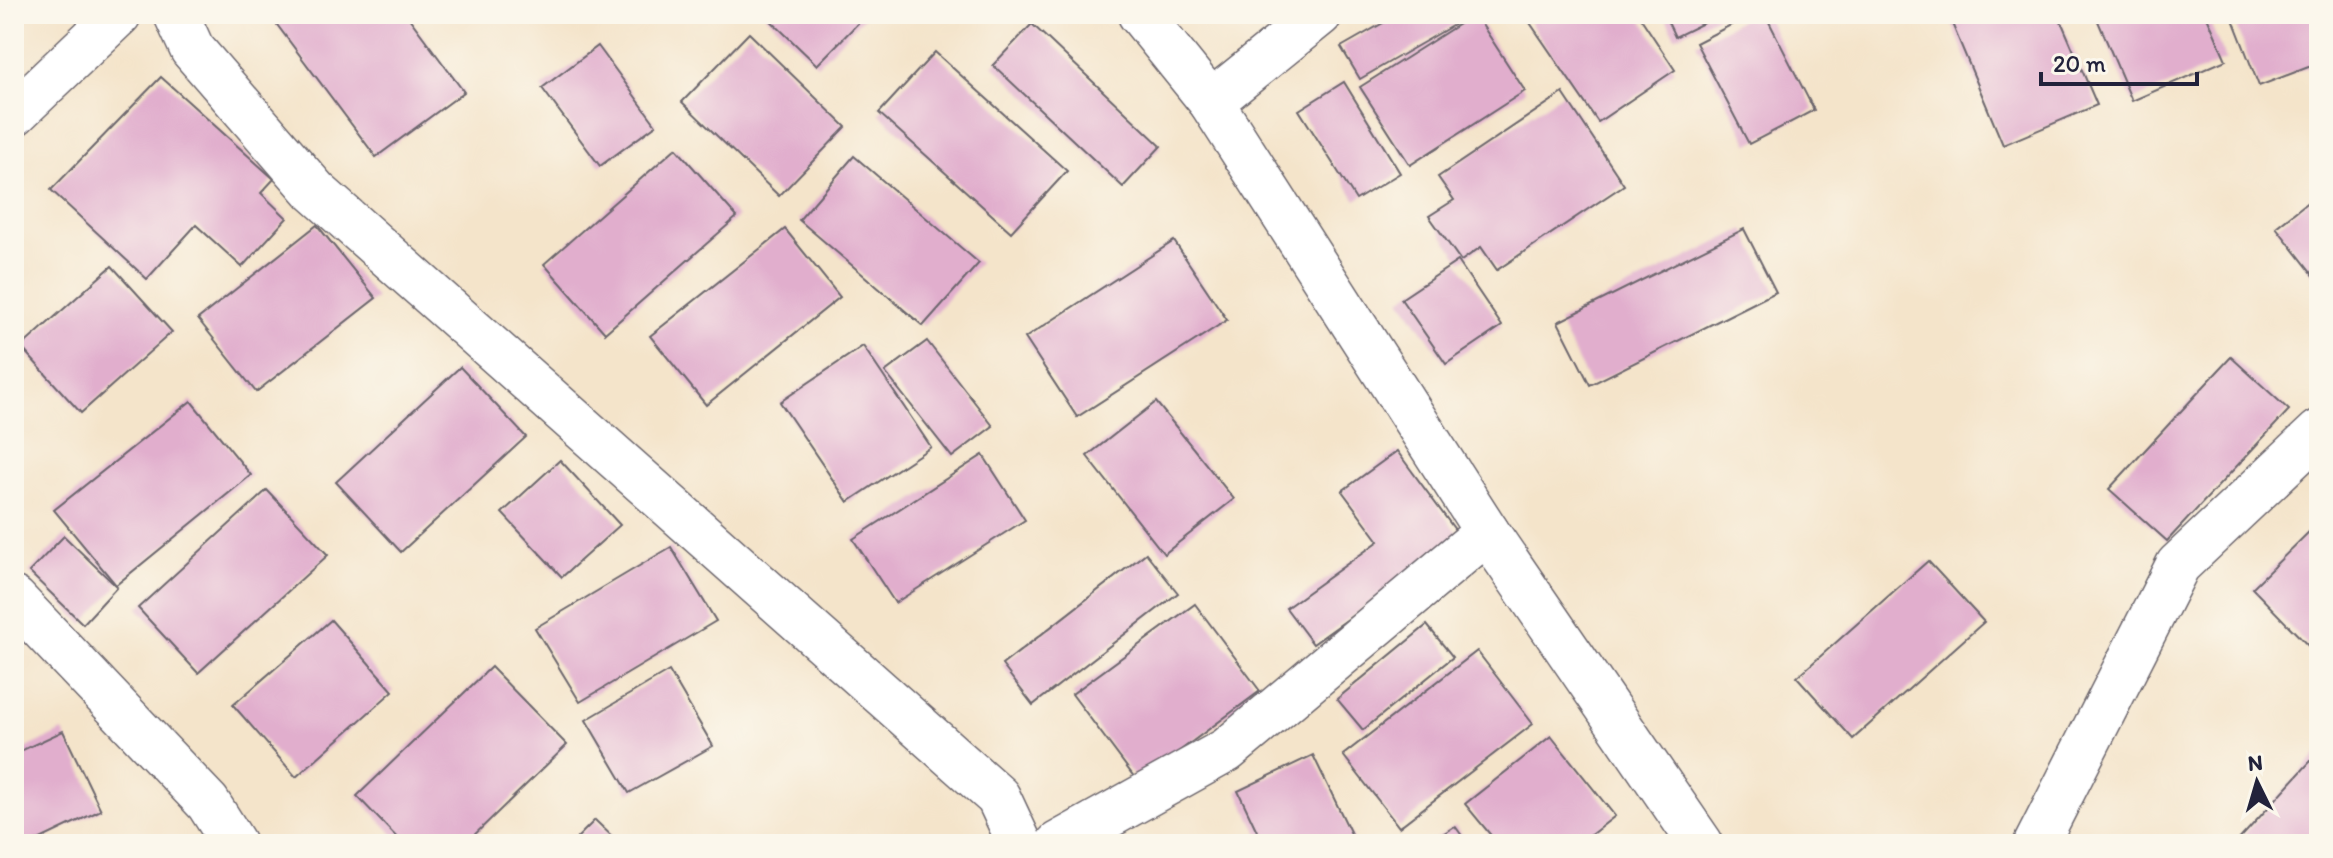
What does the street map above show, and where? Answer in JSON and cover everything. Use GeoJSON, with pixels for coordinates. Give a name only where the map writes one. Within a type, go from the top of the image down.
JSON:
{"type":"FeatureCollection","features":[{"type":"Feature","properties":{"kind":"street"},"geometry":{"type":"LineString","coordinates":[[14,114],[119,14]]}},
{"type":"Feature","properties":{"kind":"street"},"geometry":{"type":"LineString","coordinates":[[176,14],[192,49],[315,191],[998,797],[1020,844]]}},
{"type":"Feature","properties":{"kind":"street"},"geometry":{"type":"LineString","coordinates":[[1140,14],[1211,102],[1487,532],[1701,844]]}},
{"type":"Feature","properties":{"kind":"street"},"geometry":{"type":"LineString","coordinates":[[1211,102],[1320,14]]}},
{"type":"Feature","properties":{"kind":"street"},"geometry":{"type":"LineString","coordinates":[[2036,844],[2178,565],[2319,432]]}},
{"type":"Feature","properties":{"kind":"street"},"geometry":{"type":"LineString","coordinates":[[1058,844],[1227,750],[1487,532]]}},
{"type":"Feature","properties":{"kind":"street"},"geometry":{"type":"LineString","coordinates":[[14,599],[208,803],[234,844]]}},
{"type":"Feature","properties":{"kind":"building"},"geometry":{"type":"Polygon","coordinates":[[[269,14],[406,14],[464,92],[376,157],[269,14]]]}},
{"type":"Feature","properties":{"kind":"building"},"geometry":{"type":"Polygon","coordinates":[[[764,14],[867,14],[817,65],[764,14]]]}},
{"type":"Feature","properties":{"kind":"building"},"geometry":{"type":"Polygon","coordinates":[[[1399,14],[1452,14],[1457,23],[1360,79],[1341,47],[1399,14]]]}},
{"type":"Feature","properties":{"kind":"building"},"geometry":{"type":"Polygon","coordinates":[[[1475,14],[1525,91],[1410,165],[1360,87],[1475,14]]]}},
{"type":"Feature","properties":{"kind":"building"},"geometry":{"type":"Polygon","coordinates":[[[1524,14],[1638,14],[1675,70],[1598,122],[1524,14]]]}},
{"type":"Feature","properties":{"kind":"building"},"geometry":{"type":"Polygon","coordinates":[[[1664,14],[1722,14],[1675,37],[1664,14]]]}},
{"type":"Feature","properties":{"kind":"building"},"geometry":{"type":"Polygon","coordinates":[[[1752,14],[1765,14],[1814,110],[1749,144],[1696,43],[1752,14]]]}},
{"type":"Feature","properties":{"kind":"building"},"geometry":{"type":"Polygon","coordinates":[[[1948,14],[2058,14],[2097,105],[2003,145],[1948,14]]]}},
{"type":"Feature","properties":{"kind":"building"},"geometry":{"type":"Polygon","coordinates":[[[2095,14],[2206,14],[2226,60],[2132,101],[2095,14]]]}},
{"type":"Feature","properties":{"kind":"building"},"geometry":{"type":"Polygon","coordinates":[[[2231,14],[2319,14],[2319,63],[2259,86],[2231,14]]]}},
{"type":"Feature","properties":{"kind":"building"},"geometry":{"type":"Polygon","coordinates":[[[1032,24],[1161,146],[1123,187],[993,65],[1032,24]]]}},
{"type":"Feature","properties":{"kind":"building"},"geometry":{"type":"Polygon","coordinates":[[[749,33],[846,127],[779,196],[682,102],[749,33]]]}},
{"type":"Feature","properties":{"kind":"building"},"geometry":{"type":"Polygon","coordinates":[[[598,46],[656,125],[600,166],[542,88],[598,46]]]}},
{"type":"Feature","properties":{"kind":"building"},"geometry":{"type":"Polygon","coordinates":[[[935,52],[1067,171],[1011,232],[879,113],[935,52]]]}},
{"type":"Feature","properties":{"kind":"building"},"geometry":{"type":"Polygon","coordinates":[[[161,77],[274,179],[261,193],[287,218],[242,267],[196,225],[147,279],[51,190],[161,77]]]}},
{"type":"Feature","properties":{"kind":"building"},"geometry":{"type":"Polygon","coordinates":[[[1344,82],[1400,173],[1356,200],[1299,110],[1344,82]]]}},
{"type":"Feature","properties":{"kind":"building"},"geometry":{"type":"Polygon","coordinates":[[[1563,93],[1624,185],[1497,270],[1481,247],[1461,261],[1429,216],[1454,200],[1438,177],[1563,93]]]}},
{"type":"Feature","properties":{"kind":"building"},"geometry":{"type":"Polygon","coordinates":[[[676,148],[737,217],[605,333],[544,264],[676,148]]]}},
{"type":"Feature","properties":{"kind":"building"},"geometry":{"type":"Polygon","coordinates":[[[854,156],[979,263],[923,326],[799,220],[854,156]]]}},
{"type":"Feature","properties":{"kind":"building"},"geometry":{"type":"Polygon","coordinates":[[[2319,193],[2319,282],[2276,227],[2319,193]]]}},
{"type":"Feature","properties":{"kind":"building"},"geometry":{"type":"Polygon","coordinates":[[[317,225],[376,298],[256,392],[198,319],[317,225]]]}},
{"type":"Feature","properties":{"kind":"building"},"geometry":{"type":"Polygon","coordinates":[[[785,229],[840,297],[706,405],[650,336],[785,229]]]}},
{"type":"Feature","properties":{"kind":"building"},"geometry":{"type":"Polygon","coordinates":[[[1744,229],[1776,292],[1590,385],[1558,322],[1744,229]]]}},
{"type":"Feature","properties":{"kind":"building"},"geometry":{"type":"Polygon","coordinates":[[[1174,241],[1227,320],[1077,417],[1025,338],[1174,241]]]}},
{"type":"Feature","properties":{"kind":"building"},"geometry":{"type":"Polygon","coordinates":[[[1458,261],[1502,326],[1446,364],[1401,299],[1458,261]]]}},
{"type":"Feature","properties":{"kind":"building"},"geometry":{"type":"Polygon","coordinates":[[[112,266],[172,332],[81,413],[21,347],[112,266]]]}},
{"type":"Feature","properties":{"kind":"building"},"geometry":{"type":"Polygon","coordinates":[[[927,341],[993,426],[952,457],[885,372],[927,341]]]}},
{"type":"Feature","properties":{"kind":"building"},"geometry":{"type":"Polygon","coordinates":[[[863,346],[931,447],[848,502],[780,402],[863,346]]]}},
{"type":"Feature","properties":{"kind":"building"},"geometry":{"type":"Polygon","coordinates":[[[2231,357],[2289,410],[2167,541],[2109,489],[2231,357]]]}},
{"type":"Feature","properties":{"kind":"building"},"geometry":{"type":"Polygon","coordinates":[[[460,367],[526,437],[401,552],[336,482],[460,367]]]}},
{"type":"Feature","properties":{"kind":"building"},"geometry":{"type":"Polygon","coordinates":[[[191,401],[251,475],[116,585],[54,510],[191,401]]]}},
{"type":"Feature","properties":{"kind":"building"},"geometry":{"type":"Polygon","coordinates":[[[1156,402],[1234,499],[1164,554],[1087,456],[1156,402]]]}},
{"type":"Feature","properties":{"kind":"building"},"geometry":{"type":"Polygon","coordinates":[[[1397,451],[1461,538],[1313,644],[1286,608],[1379,541],[1342,491],[1397,451]]]}},
{"type":"Feature","properties":{"kind":"building"},"geometry":{"type":"Polygon","coordinates":[[[983,455],[1025,520],[895,603],[853,539],[983,455]]]}},
{"type":"Feature","properties":{"kind":"building"},"geometry":{"type":"Polygon","coordinates":[[[560,460],[620,525],[562,577],[502,513],[560,460]]]}},
{"type":"Feature","properties":{"kind":"building"},"geometry":{"type":"Polygon","coordinates":[[[267,490],[328,555],[198,673],[138,608],[267,490]]]}},
{"type":"Feature","properties":{"kind":"building"},"geometry":{"type":"Polygon","coordinates":[[[2319,522],[2319,657],[2252,588],[2319,522]]]}},
{"type":"Feature","properties":{"kind":"building"},"geometry":{"type":"Polygon","coordinates":[[[64,536],[117,587],[83,624],[29,572],[64,536]]]}},
{"type":"Feature","properties":{"kind":"building"},"geometry":{"type":"Polygon","coordinates":[[[671,547],[716,621],[580,702],[535,628],[671,547]]]}},
{"type":"Feature","properties":{"kind":"building"},"geometry":{"type":"Polygon","coordinates":[[[1146,553],[1178,593],[1033,705],[1002,665],[1146,553]]]}},
{"type":"Feature","properties":{"kind":"building"},"geometry":{"type":"Polygon","coordinates":[[[1928,561],[1984,622],[1853,739],[1797,677],[1928,561]]]}},
{"type":"Feature","properties":{"kind":"building"},"geometry":{"type":"Polygon","coordinates":[[[1195,604],[1260,691],[1138,782],[1072,694],[1195,604]]]}},
{"type":"Feature","properties":{"kind":"building"},"geometry":{"type":"Polygon","coordinates":[[[331,620],[393,691],[296,777],[233,705],[331,620]]]}},
{"type":"Feature","properties":{"kind":"building"},"geometry":{"type":"Polygon","coordinates":[[[1427,625],[1453,657],[1363,730],[1337,699],[1427,625]]]}},
{"type":"Feature","properties":{"kind":"building"},"geometry":{"type":"Polygon","coordinates":[[[1477,651],[1533,724],[1399,827],[1343,755],[1477,651]]]}},
{"type":"Feature","properties":{"kind":"building"},"geometry":{"type":"Polygon","coordinates":[[[491,667],[567,745],[465,844],[403,844],[357,796],[491,667]]]}},
{"type":"Feature","properties":{"kind":"building"},"geometry":{"type":"Polygon","coordinates":[[[669,671],[713,746],[629,793],[586,720],[669,671]]]}},
{"type":"Feature","properties":{"kind":"building"},"geometry":{"type":"Polygon","coordinates":[[[63,731],[101,810],[30,844],[14,844],[14,754],[63,731]]]}},
{"type":"Feature","properties":{"kind":"building"},"geometry":{"type":"Polygon","coordinates":[[[1551,736],[1615,816],[1579,844],[1498,844],[1465,804],[1551,736]]]}},
{"type":"Feature","properties":{"kind":"building"},"geometry":{"type":"Polygon","coordinates":[[[2319,752],[2319,844],[2235,844],[2319,752]]]}},
{"type":"Feature","properties":{"kind":"building"},"geometry":{"type":"Polygon","coordinates":[[[1313,755],[1356,844],[1263,844],[1238,791],[1313,755]]]}},
{"type":"Feature","properties":{"kind":"building"},"geometry":{"type":"Polygon","coordinates":[[[595,820],[620,844],[571,844],[595,820]]]}},
{"type":"Feature","properties":{"kind":"building"},"geometry":{"type":"Polygon","coordinates":[[[1455,826],[1468,844],[1427,844],[1455,826]]]}}]}
